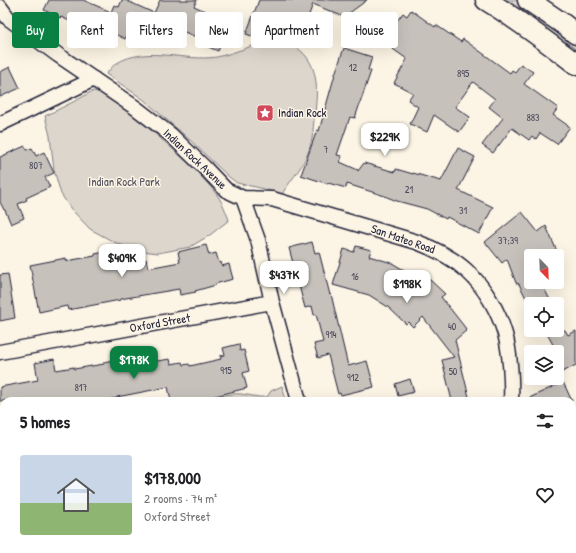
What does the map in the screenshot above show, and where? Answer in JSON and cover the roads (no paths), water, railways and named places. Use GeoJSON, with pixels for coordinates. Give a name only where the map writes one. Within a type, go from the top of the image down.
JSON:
{"type":"FeatureCollection","features":[{"type":"Feature","properties":{"kind":"main road"},"geometry":{"type":"LineString","coordinates":[[486,0],[498,7],[576,64]]}},
{"type":"Feature","properties":{"kind":"main road"},"geometry":{"type":"LineString","coordinates":[[528,0],[576,34]]}},
{"type":"Feature","properties":{"kind":"street","name":"Indian Rock Avenue"},"geometry":{"type":"LineString","coordinates":[[0,7],[8,18],[58,55],[136,108],[171,135],[226,190],[243,198]]}},
{"type":"Feature","properties":{"kind":"street"},"geometry":{"type":"LineString","coordinates":[[0,124],[94,79]]}},
{"type":"Feature","properties":{"kind":"street"},"geometry":{"type":"LineString","coordinates":[[243,198],[258,240],[272,302],[297,397]]}},
{"type":"Feature","properties":{"kind":"street","name":"San Mateo Road"},"geometry":{"type":"LineString","coordinates":[[243,198],[272,198],[417,242],[435,250],[463,268],[481,286],[498,315],[505,334],[508,352],[511,397]]}},
{"type":"Feature","properties":{"kind":"street","name":"Oxford Street"},"geometry":{"type":"LineString","coordinates":[[0,352],[272,302]]}},
{"type":"Feature","properties":{"kind":"place","name":"Indian Rock"},"geometry":{"type":"Point","coordinates":[265,113]}},
{"type":"Feature","properties":{"kind":"park label","name":"Indian Rock Park"},"geometry":{"type":"Point","coordinates":[124,182]}}]}
